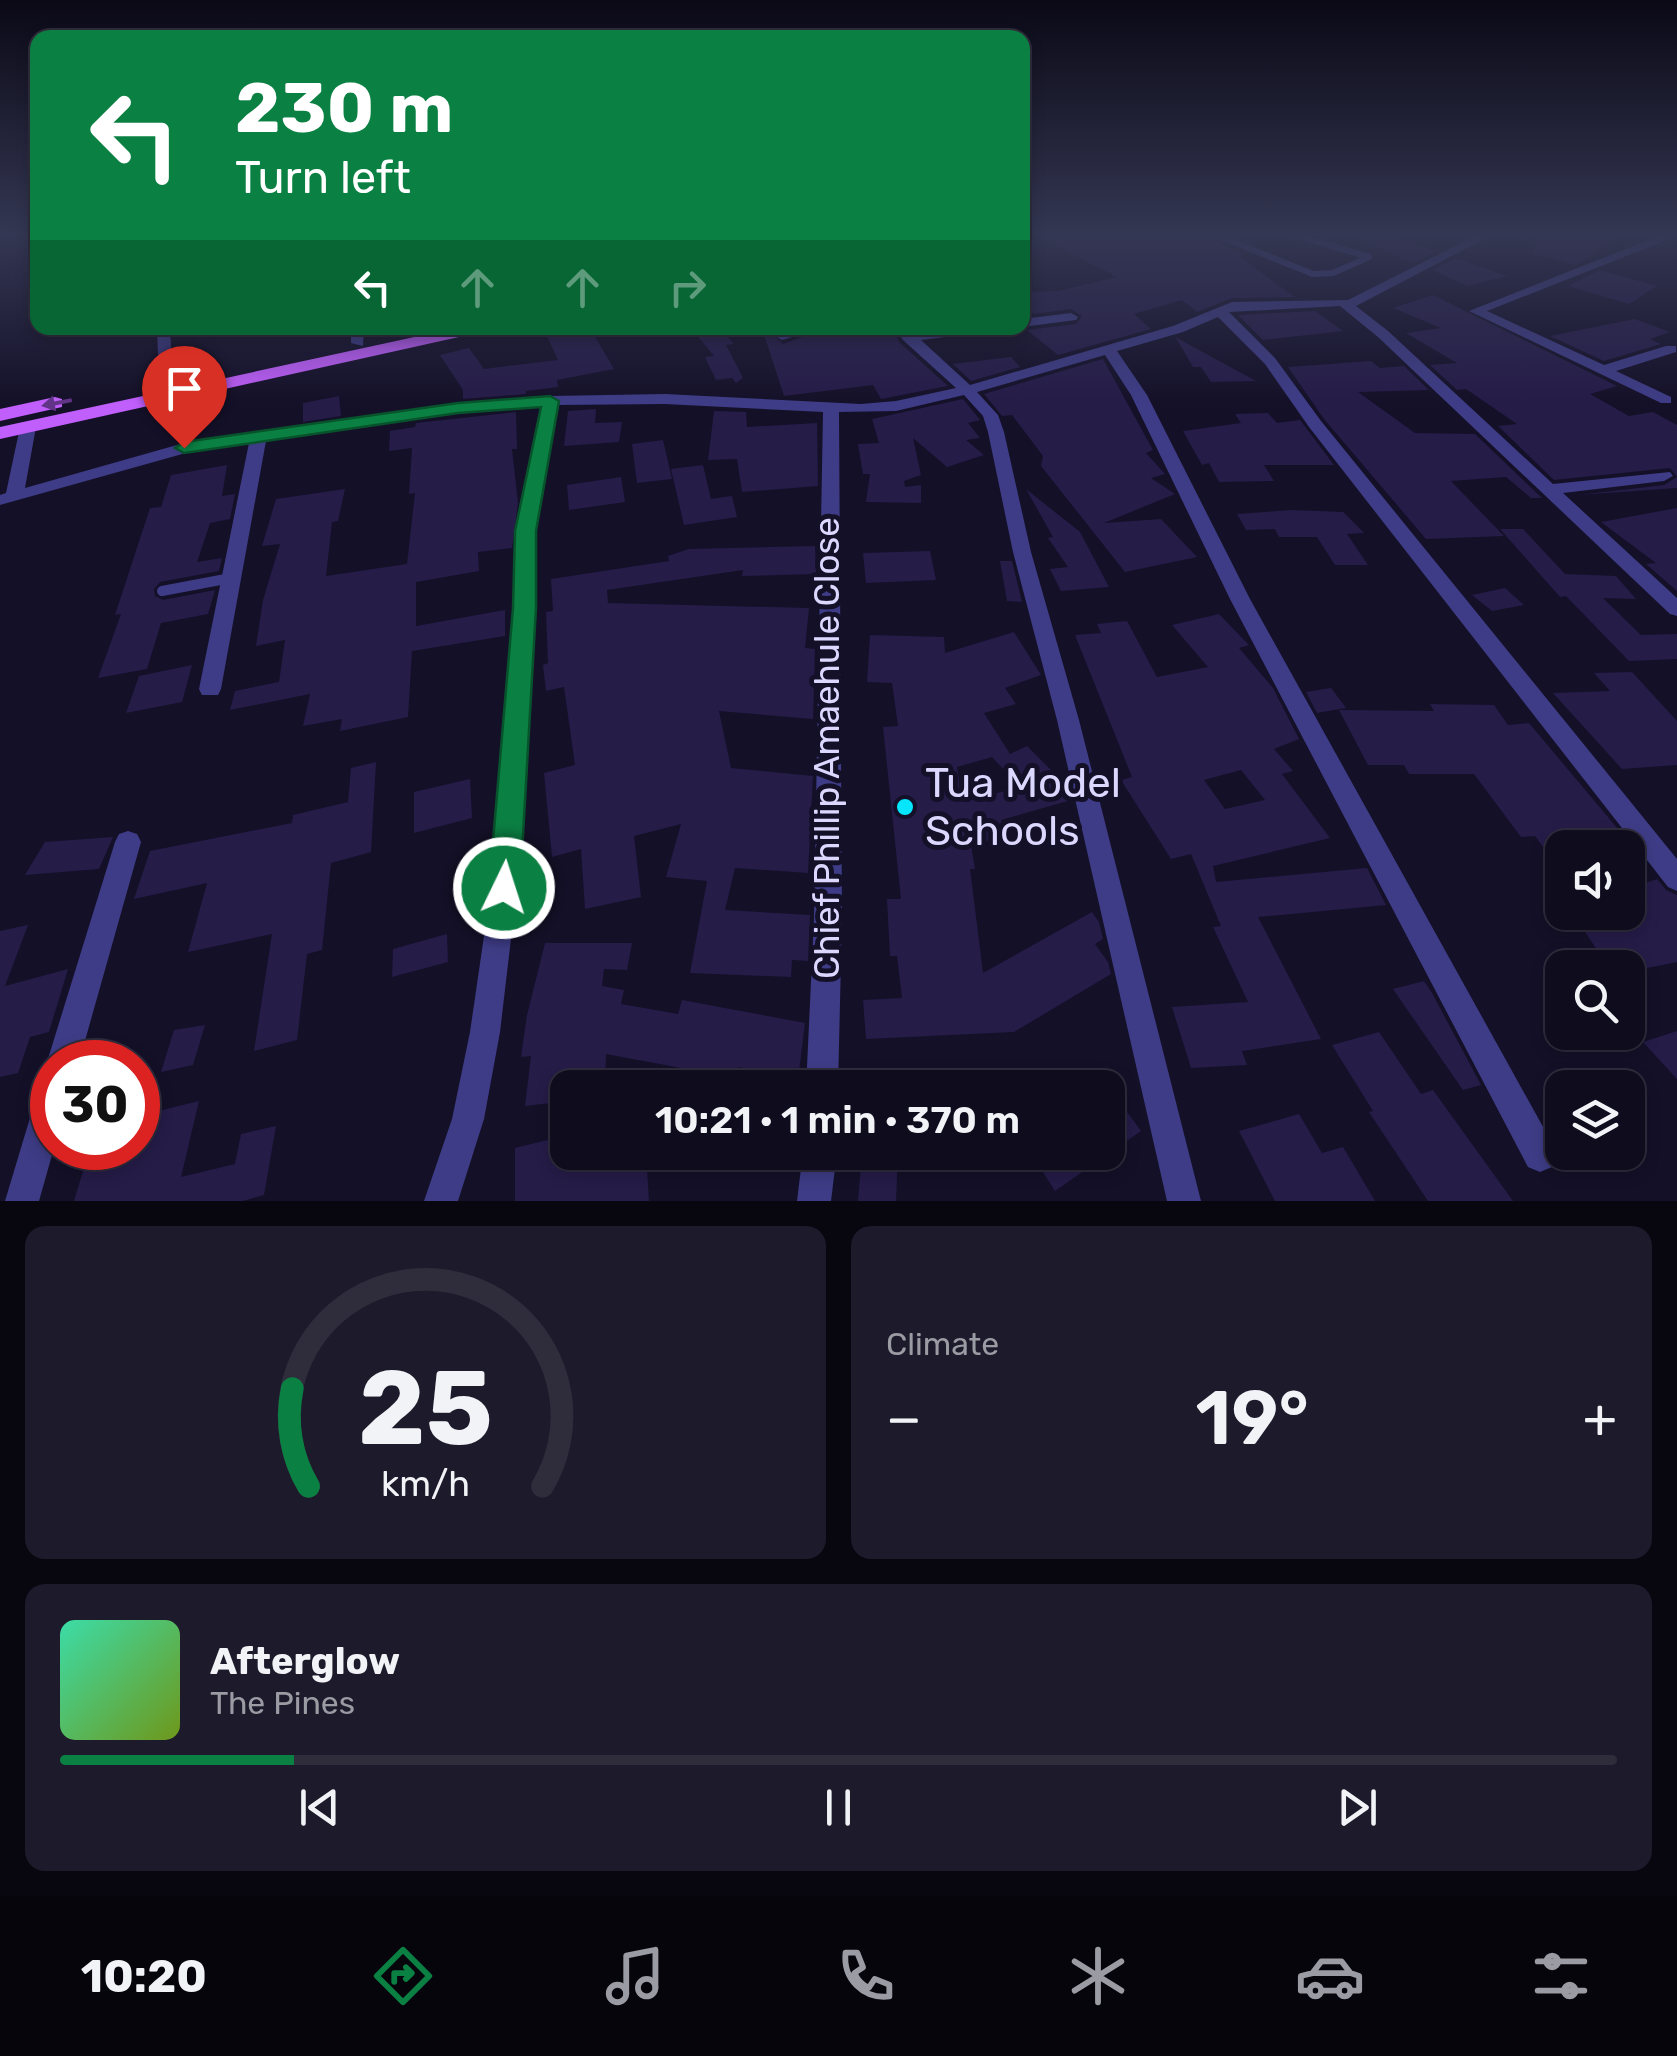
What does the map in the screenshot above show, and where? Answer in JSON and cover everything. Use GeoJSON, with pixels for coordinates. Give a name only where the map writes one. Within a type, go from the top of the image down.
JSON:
{"type":"FeatureCollection","features":[{"type":"Feature","properties":{"kind":"main road"},"geometry":{"type":"LineString","coordinates":[[0,414],[166,381],[357,335]]}},
{"type":"Feature","properties":{"kind":"main road"},"geometry":{"type":"LineString","coordinates":[[0,433],[446,335]]}},
{"type":"Feature","properties":{"kind":"street"},"geometry":{"type":"LineString","coordinates":[[7,498],[166,451],[442,410],[550,401],[666,399],[830,409],[896,406],[967,390],[1178,328],[1220,310],[1267,302],[1349,304],[1375,291]]}},
{"type":"Feature","properties":{"kind":"street"},"geometry":{"type":"LineString","coordinates":[[1524,291],[1476,309],[1666,400]]}},
{"type":"Feature","properties":{"kind":"street"},"geometry":{"type":"LineString","coordinates":[[1349,304],[1677,609]]}},
{"type":"Feature","properties":{"kind":"street"},"geometry":{"type":"LineString","coordinates":[[1220,310],[1270,361],[1315,424],[1677,879]]}},
{"type":"Feature","properties":{"kind":"street"},"geometry":{"type":"LineString","coordinates":[[1030,322],[1071,318]]}},
{"type":"Feature","properties":{"kind":"street"},"geometry":{"type":"LineString","coordinates":[[163,335],[166,381]]}},
{"type":"Feature","properties":{"kind":"street"},"geometry":{"type":"LineString","coordinates":[[782,336],[786,335]]}},
{"type":"Feature","properties":{"kind":"street"},"geometry":{"type":"LineString","coordinates":[[907,335],[990,414],[996,432],[1022,552],[1068,720],[1184,1201]]}},
{"type":"Feature","properties":{"kind":"street"},"geometry":{"type":"LineString","coordinates":[[1107,348],[1139,395],[1240,598],[1540,1155]]}},
{"type":"Feature","properties":{"kind":"street"},"geometry":{"type":"LineString","coordinates":[[1601,372],[1671,349]]}},
{"type":"Feature","properties":{"kind":"street"},"geometry":{"type":"LineString","coordinates":[[440,1201],[468,1119],[504,888],[526,531],[550,401]]}},
{"type":"Feature","properties":{"kind":"street","name":"Chief Phillip Amaehule Close"},"geometry":{"type":"LineString","coordinates":[[823,1070],[828,899],[830,409]]}},
{"type":"Feature","properties":{"kind":"street"},"geometry":{"type":"LineString","coordinates":[[7,498],[28,427]]}},
{"type":"Feature","properties":{"kind":"street"},"geometry":{"type":"LineString","coordinates":[[210,690],[258,439]]}},
{"type":"Feature","properties":{"kind":"street"},"geometry":{"type":"LineString","coordinates":[[1551,489],[1664,476]]}},
{"type":"Feature","properties":{"kind":"street"},"geometry":{"type":"LineString","coordinates":[[70,1040],[128,842]]}},
{"type":"Feature","properties":{"kind":"street"},"geometry":{"type":"LineString","coordinates":[[22,1201],[31,1170]]}},
{"type":"Feature","properties":{"kind":"lane"},"geometry":{"type":"LineString","coordinates":[[162,591],[231,578]]}},
{"type":"Feature","properties":{"kind":"building"},"geometry":{"type":"Polygon","coordinates":[[[1287,291],[1295,297],[1232,298],[1197,312],[1182,300],[1134,314],[1151,329],[1058,355],[1030,330],[1076,324],[1082,316],[1071,309],[1034,314],[1030,310],[1030,292],[1287,291]]]}},
{"type":"Feature","properties":{"kind":"building"},"geometry":{"type":"Polygon","coordinates":[[[1585,291],[1649,291],[1629,304],[1585,291]]]}},
{"type":"Feature","properties":{"kind":"building"},"geometry":{"type":"Polygon","coordinates":[[[1433,295],[1617,386],[1590,394],[1629,416],[1653,412],[1677,425],[1677,477],[1670,468],[1554,480],[1498,426],[1517,424],[1466,389],[1457,390],[1430,365],[1457,363],[1406,333],[1441,328],[1393,308],[1433,295]]]}},
{"type":"Feature","properties":{"kind":"building"},"geometry":{"type":"Polygon","coordinates":[[[1315,311],[1343,331],[1263,340],[1238,315],[1315,311]]]}},
{"type":"Feature","properties":{"kind":"building"},"geometry":{"type":"Polygon","coordinates":[[[1635,319],[1670,332],[1650,339],[1661,344],[1604,361],[1550,336],[1635,319]]]}},
{"type":"Feature","properties":{"kind":"building"},"geometry":{"type":"Polygon","coordinates":[[[546,335],[594,335],[614,369],[557,380],[558,387],[526,394],[463,399],[463,390],[440,355],[469,348],[484,369],[558,360],[546,335]]]}},
{"type":"Feature","properties":{"kind":"building"},"geometry":{"type":"Polygon","coordinates":[[[697,335],[726,335],[734,344],[726,345],[743,378],[736,383],[732,378],[716,380],[705,357],[714,356],[697,335]]]}},
{"type":"Feature","properties":{"kind":"building"},"geometry":{"type":"Polygon","coordinates":[[[764,335],[773,335],[783,344],[808,335],[895,335],[948,386],[881,399],[873,385],[784,396],[764,335]]]}},
{"type":"Feature","properties":{"kind":"building"},"geometry":{"type":"Polygon","coordinates":[[[1176,338],[1256,381],[1211,382],[1201,367],[1193,367],[1176,338]]]}},
{"type":"Feature","properties":{"kind":"building"},"geometry":{"type":"Polygon","coordinates":[[[1011,357],[1020,367],[971,381],[953,364],[1011,357]]]}},
{"type":"Feature","properties":{"kind":"building"},"geometry":{"type":"Polygon","coordinates":[[[1103,359],[1153,450],[1146,453],[1165,474],[1151,478],[1175,494],[1104,523],[1161,519],[1197,557],[1125,572],[1041,466],[1043,456],[1012,415],[1002,416],[984,394],[1103,359]]]}},
{"type":"Feature","properties":{"kind":"building"},"geometry":{"type":"Polygon","coordinates":[[[1371,361],[1380,368],[1404,366],[1429,390],[1358,392],[1415,433],[1475,434],[1542,498],[1531,498],[1506,477],[1451,481],[1504,536],[1426,539],[1324,419],[1288,367],[1371,361]]]}},
{"type":"Feature","properties":{"kind":"building"},"geometry":{"type":"Polygon","coordinates":[[[339,396],[341,416],[303,422],[303,403],[339,396]]]}},
{"type":"Feature","properties":{"kind":"building"},"geometry":{"type":"Polygon","coordinates":[[[963,399],[980,420],[968,423],[980,438],[966,440],[984,455],[947,467],[913,438],[921,475],[904,481],[905,487],[921,485],[921,503],[866,502],[870,474],[863,474],[858,444],[879,443],[872,419],[963,399]]]}},
{"type":"Feature","properties":{"kind":"building"},"geometry":{"type":"Polygon","coordinates":[[[596,409],[595,423],[622,422],[619,442],[564,446],[568,411],[596,409]]]}},
{"type":"Feature","properties":{"kind":"building"},"geometry":{"type":"Polygon","coordinates":[[[714,411],[746,412],[747,427],[817,423],[818,486],[742,492],[737,459],[708,460],[714,411]]]}},
{"type":"Feature","properties":{"kind":"building"},"geometry":{"type":"Polygon","coordinates":[[[516,412],[517,449],[512,449],[518,503],[512,548],[478,552],[479,571],[416,582],[416,626],[505,610],[505,636],[412,651],[408,717],[340,731],[342,719],[303,726],[310,694],[230,710],[235,691],[279,682],[285,640],[256,646],[263,600],[280,544],[262,546],[276,499],[345,489],[338,521],[332,522],[326,576],[407,564],[415,493],[409,494],[412,448],[389,451],[390,431],[415,427],[416,423],[516,412]]]}},
{"type":"Feature","properties":{"kind":"building"},"geometry":{"type":"Polygon","coordinates":[[[1268,413],[1277,423],[1300,420],[1334,465],[1264,465],[1274,481],[1219,482],[1209,463],[1202,465],[1183,431],[1241,423],[1235,414],[1268,413]]]}},
{"type":"Feature","properties":{"kind":"building"},"geometry":{"type":"Polygon","coordinates":[[[663,440],[672,479],[637,483],[632,444],[663,440]]]}},
{"type":"Feature","properties":{"kind":"building"},"geometry":{"type":"Polygon","coordinates":[[[227,465],[222,496],[235,494],[230,519],[210,523],[197,562],[222,558],[219,571],[160,582],[154,589],[155,596],[163,600],[215,590],[208,614],[161,623],[147,669],[98,678],[121,614],[115,615],[150,508],[161,507],[171,475],[227,465]]]}},
{"type":"Feature","properties":{"kind":"building"},"geometry":{"type":"Polygon","coordinates":[[[703,465],[711,499],[732,496],[737,517],[684,525],[671,469],[703,465]]]}},
{"type":"Feature","properties":{"kind":"building"},"geometry":{"type":"Polygon","coordinates":[[[621,477],[625,502],[569,510],[567,485],[621,477]]]}},
{"type":"Feature","properties":{"kind":"building"},"geometry":{"type":"Polygon","coordinates":[[[1677,477],[1677,488],[1578,495],[1664,485],[1677,477]]]}},
{"type":"Feature","properties":{"kind":"building"},"geometry":{"type":"Polygon","coordinates":[[[1026,489],[1080,532],[1109,587],[1061,591],[1050,569],[1068,567],[1048,538],[1053,537],[1026,489]]]}},
{"type":"Feature","properties":{"kind":"building"},"geometry":{"type":"Polygon","coordinates":[[[1677,508],[1677,591],[1646,564],[1656,563],[1601,522],[1677,508]]]}},
{"type":"Feature","properties":{"kind":"building"},"geometry":{"type":"Polygon","coordinates":[[[1343,512],[1364,533],[1347,534],[1368,565],[1335,565],[1317,537],[1279,537],[1275,529],[1246,530],[1237,514],[1343,512]]]}},
{"type":"Feature","properties":{"kind":"building"},"geometry":{"type":"Polygon","coordinates":[[[1500,529],[1523,529],[1565,574],[1616,576],[1636,599],[1603,598],[1641,635],[1677,634],[1677,659],[1629,661],[1566,596],[1560,597],[1500,529]]]}},
{"type":"Feature","properties":{"kind":"building"},"geometry":{"type":"Polygon","coordinates":[[[815,546],[816,574],[742,576],[743,570],[607,590],[608,603],[809,608],[805,648],[815,649],[813,719],[719,711],[731,768],[813,776],[808,873],[735,868],[725,910],[810,915],[808,961],[792,960],[791,977],[690,973],[707,881],[666,877],[681,824],[634,836],[641,897],[585,909],[581,849],[552,857],[544,773],[575,765],[564,687],[546,691],[543,665],[548,663],[546,612],[553,611],[551,579],[669,561],[668,556],[689,549],[815,546]]]}},
{"type":"Feature","properties":{"kind":"building"},"geometry":{"type":"Polygon","coordinates":[[[930,551],[936,580],[866,583],[863,553],[930,551]]]}},
{"type":"Feature","properties":{"kind":"building"},"geometry":{"type":"Polygon","coordinates":[[[1000,561],[1012,561],[1022,602],[1007,601],[1000,561]]]}},
{"type":"Feature","properties":{"kind":"building"},"geometry":{"type":"Polygon","coordinates":[[[1505,588],[1524,605],[1492,611],[1472,595],[1505,588]]]}},
{"type":"Feature","properties":{"kind":"building"},"geometry":{"type":"Polygon","coordinates":[[[1219,614],[1249,645],[1239,648],[1273,688],[1299,739],[1274,749],[1293,771],[1282,774],[1330,838],[1213,866],[1216,882],[1367,868],[1386,905],[1258,917],[1321,1039],[1242,1051],[1247,1065],[1191,1068],[1172,1007],[1248,1002],[1213,927],[1221,926],[1191,854],[1171,859],[1121,780],[1132,777],[1075,635],[1101,633],[1097,624],[1127,621],[1157,677],[1208,667],[1172,625],[1219,614]],[[1241,770],[1204,780],[1225,809],[1265,800],[1241,770]]]}},
{"type":"Feature","properties":{"kind":"building"},"geometry":{"type":"Polygon","coordinates":[[[1014,632],[1041,675],[1005,688],[1016,704],[984,713],[1010,754],[1027,746],[1060,779],[1071,800],[1001,820],[1009,836],[971,845],[975,869],[970,869],[983,973],[1092,912],[1103,939],[1095,944],[1111,974],[1014,1032],[866,1039],[863,1000],[902,998],[897,956],[890,956],[887,899],[901,899],[883,727],[898,726],[892,683],[867,682],[870,635],[944,637],[945,653],[1014,632]],[[992,757],[957,767],[963,802],[1020,787],[992,757]]]}},
{"type":"Feature","properties":{"kind":"building"},"geometry":{"type":"Polygon","coordinates":[[[192,665],[182,702],[126,713],[139,676],[192,665]]]}},
{"type":"Feature","properties":{"kind":"building"},"geometry":{"type":"Polygon","coordinates":[[[1632,672],[1677,721],[1677,765],[1622,769],[1553,693],[1610,691],[1594,673],[1632,672]]]}},
{"type":"Feature","properties":{"kind":"building"},"geometry":{"type":"Polygon","coordinates":[[[1331,688],[1346,708],[1317,713],[1306,692],[1331,688]]]}},
{"type":"Feature","properties":{"kind":"building"},"geometry":{"type":"Polygon","coordinates":[[[1430,704],[1494,705],[1508,725],[1529,723],[1618,829],[1545,830],[1545,850],[1535,836],[1521,837],[1474,774],[1409,774],[1404,765],[1368,765],[1339,710],[1434,711],[1430,704]]]}},
{"type":"Feature","properties":{"kind":"building"},"geometry":{"type":"Polygon","coordinates":[[[376,762],[371,852],[331,863],[322,950],[307,954],[297,1040],[254,1051],[272,934],[188,952],[207,883],[134,899],[150,851],[292,823],[293,815],[348,802],[351,768],[376,762]]]}},
{"type":"Feature","properties":{"kind":"building"},"geometry":{"type":"Polygon","coordinates":[[[470,779],[472,818],[414,833],[414,792],[470,779]]]}},
{"type":"Feature","properties":{"kind":"building"},"geometry":{"type":"Polygon","coordinates":[[[113,837],[99,869],[25,875],[45,842],[113,837]]]}},
{"type":"Feature","properties":{"kind":"building"},"geometry":{"type":"Polygon","coordinates":[[[1657,879],[1677,895],[1677,962],[1645,969],[1645,950],[1597,950],[1584,930],[1645,930],[1645,883],[1657,879]]]}},
{"type":"Feature","properties":{"kind":"building"},"geometry":{"type":"Polygon","coordinates":[[[28,925],[5,986],[68,969],[49,1032],[30,1037],[18,1073],[0,1077],[0,931],[28,925]]]}},
{"type":"Feature","properties":{"kind":"building"},"geometry":{"type":"Polygon","coordinates":[[[447,934],[448,962],[392,977],[393,949],[447,934]]]}},
{"type":"Feature","properties":{"kind":"building"},"geometry":{"type":"Polygon","coordinates":[[[545,943],[632,943],[627,970],[604,969],[602,986],[624,990],[621,1004],[678,1014],[682,1000],[805,1023],[799,1070],[692,1070],[606,1054],[606,1070],[550,1070],[550,1103],[525,1106],[531,1056],[521,1057],[545,943]]]}},
{"type":"Feature","properties":{"kind":"building"},"geometry":{"type":"Polygon","coordinates":[[[1424,981],[1481,1085],[1463,1090],[1393,989],[1424,981]]]}},
{"type":"Feature","properties":{"kind":"building"},"geometry":{"type":"Polygon","coordinates":[[[205,1025],[193,1065],[161,1072],[174,1030],[205,1025]]]}},
{"type":"Feature","properties":{"kind":"building"},"geometry":{"type":"Polygon","coordinates":[[[1677,1031],[1677,1079],[1645,1044],[1677,1031]]]}},
{"type":"Feature","properties":{"kind":"building"},"geometry":{"type":"Polygon","coordinates":[[[1379,1032],[1421,1094],[1433,1090],[1513,1201],[1428,1201],[1369,1112],[1373,1111],[1332,1045],[1379,1032]]]}},
{"type":"Feature","properties":{"kind":"building"},"geometry":{"type":"Polygon","coordinates":[[[199,1101],[181,1177],[235,1164],[241,1134],[276,1126],[264,1195],[243,1201],[74,1201],[83,1170],[160,1170],[160,1111],[199,1101]]]}},
{"type":"Feature","properties":{"kind":"building"},"geometry":{"type":"Polygon","coordinates":[[[1125,1109],[1141,1131],[1125,1142],[1125,1109]]]}},
{"type":"Feature","properties":{"kind":"building"},"geometry":{"type":"Polygon","coordinates":[[[1299,1114],[1322,1153],[1343,1147],[1375,1201],[1275,1201],[1239,1131],[1299,1114]]]}},
{"type":"Feature","properties":{"kind":"building"},"geometry":{"type":"Polygon","coordinates":[[[550,1139],[550,1170],[647,1170],[649,1201],[515,1201],[515,1148],[550,1139]]]}},
{"type":"Feature","properties":{"kind":"building"},"geometry":{"type":"Polygon","coordinates":[[[861,1170],[897,1170],[896,1201],[858,1201],[861,1170]]]}},
{"type":"Feature","properties":{"kind":"building"},"geometry":{"type":"Polygon","coordinates":[[[1042,1170],[1085,1170],[1055,1191],[1042,1170]]]}},
{"type":"Feature","properties":{"kind":"place","name":"Tua Model Schools"},"geometry":{"type":"Point","coordinates":[905,807]}},
{"type":"Feature","properties":{"kind":"route"},"geometry":{"type":"LineString","coordinates":[[184,448],[395,416],[550,401],[526,531],[504,888]]}}]}
